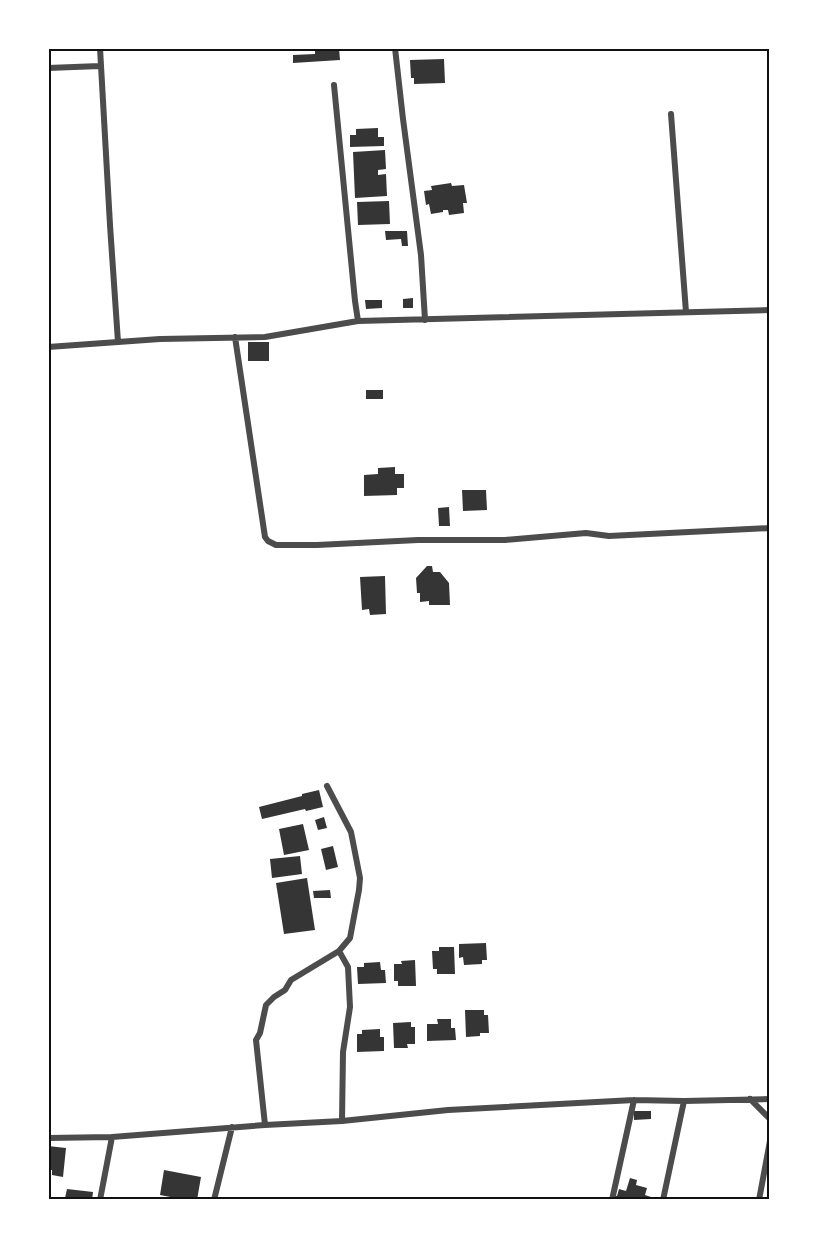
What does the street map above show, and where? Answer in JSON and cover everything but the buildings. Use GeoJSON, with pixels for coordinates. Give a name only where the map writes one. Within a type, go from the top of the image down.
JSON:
{"type":"FeatureCollection","features":[{"type":"Feature","properties":{"kind":"street"},"geometry":{"type":"LineString","coordinates":[[100,48],[118,342]]}},
{"type":"Feature","properties":{"kind":"street"},"geometry":{"type":"LineString","coordinates":[[394,48],[421,255],[425,320]]}},
{"type":"Feature","properties":{"kind":"street"},"geometry":{"type":"LineString","coordinates":[[48,68],[100,66]]}},
{"type":"Feature","properties":{"kind":"street"},"geometry":{"type":"LineString","coordinates":[[334,85],[354,301],[358,321]]}},
{"type":"Feature","properties":{"kind":"street"},"geometry":{"type":"LineString","coordinates":[[671,114],[686,312]]}},
{"type":"Feature","properties":{"kind":"street"},"geometry":{"type":"LineString","coordinates":[[48,347],[265,337],[358,321],[770,310]]}},
{"type":"Feature","properties":{"kind":"street"},"geometry":{"type":"LineString","coordinates":[[235,337],[266,537],[271,544],[505,540],[586,534],[609,536],[770,528]]}},
{"type":"Feature","properties":{"kind":"street"},"geometry":{"type":"LineString","coordinates":[[265,1125],[256,1040],[266,1005],[285,990],[291,980],[339,951],[350,938],[359,890],[360,878],[351,832],[327,786]]}},
{"type":"Feature","properties":{"kind":"street"},"geometry":{"type":"LineString","coordinates":[[339,951],[348,967],[350,1007],[343,1052],[342,1121]]}},
{"type":"Feature","properties":{"kind":"street"},"geometry":{"type":"LineString","coordinates":[[750,1099],[770,1119]]}},
{"type":"Feature","properties":{"kind":"street"},"geometry":{"type":"LineString","coordinates":[[48,1138],[112,1137],[342,1121],[448,1110],[634,1100],[770,1099]]}},
{"type":"Feature","properties":{"kind":"street"},"geometry":{"type":"LineString","coordinates":[[612,1200],[634,1100]]}},
{"type":"Feature","properties":{"kind":"street"},"geometry":{"type":"LineString","coordinates":[[663,1200],[684,1101]]}},
{"type":"Feature","properties":{"kind":"street"},"geometry":{"type":"LineString","coordinates":[[214,1200],[232,1127]]}},
{"type":"Feature","properties":{"kind":"street"},"geometry":{"type":"LineString","coordinates":[[100,1200],[112,1137]]}},
{"type":"Feature","properties":{"kind":"street"},"geometry":{"type":"LineString","coordinates":[[759,1200],[770,1141]]}}]}
